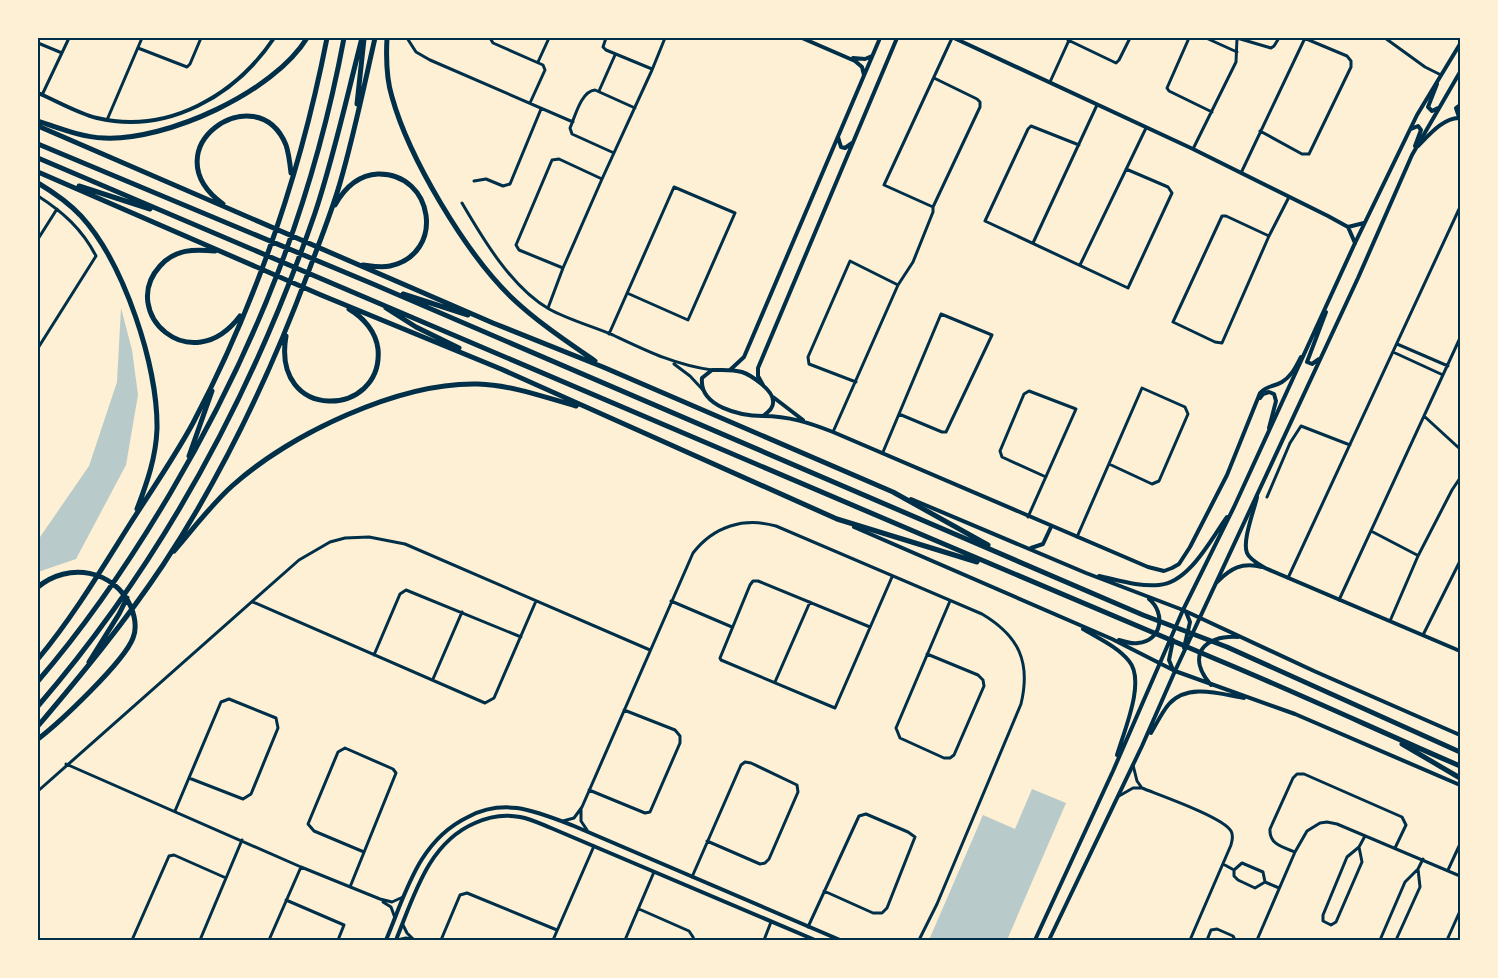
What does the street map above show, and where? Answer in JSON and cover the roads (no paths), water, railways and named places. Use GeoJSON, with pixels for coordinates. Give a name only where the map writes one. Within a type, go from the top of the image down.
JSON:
{"type":"FeatureCollection","features":[{"type":"Feature","properties":{"kind":"highway"},"geometry":{"type":"LineString","coordinates":[[38,121],[83,135],[104,138],[140,135],[165,129],[213,110],[251,90],[291,58],[307,38]]}},
{"type":"Feature","properties":{"kind":"highway"},"geometry":{"type":"LineString","coordinates":[[38,659],[83,599],[151,493],[192,425],[220,367],[269,248],[313,104],[327,38]]}},
{"type":"Feature","properties":{"kind":"highway"},"geometry":{"type":"LineString","coordinates":[[38,681],[108,590],[140,543],[227,392],[270,295],[312,174],[344,38]]}},
{"type":"Feature","properties":{"kind":"highway"},"geometry":{"type":"LineString","coordinates":[[357,115],[363,38]]}},
{"type":"Feature","properties":{"kind":"highway"},"geometry":{"type":"LineString","coordinates":[[38,706],[98,631],[138,576],[188,497],[261,352],[288,290],[316,211],[363,38]]}},
{"type":"Feature","properties":{"kind":"highway"},"geometry":{"type":"LineString","coordinates":[[164,564],[246,419],[288,326],[330,214],[375,38]]}},
{"type":"Feature","properties":{"kind":"highway"},"geometry":{"type":"LineString","coordinates":[[387,38],[386,57],[392,96],[405,133],[450,217],[481,261],[511,296],[552,330],[603,367]]}},
{"type":"Feature","properties":{"kind":"highway"},"geometry":{"type":"LineString","coordinates":[[232,211],[208,192],[198,167],[198,154],[203,139],[221,122],[233,117],[246,116],[257,118],[270,125],[281,136],[286,147],[291,178]]}},
{"type":"Feature","properties":{"kind":"highway"},"geometry":{"type":"LineString","coordinates":[[38,126],[357,265],[603,367],[893,492],[1006,556]]}},
{"type":"Feature","properties":{"kind":"highway"},"geometry":{"type":"LineString","coordinates":[[38,144],[373,284],[1143,615],[1227,647],[1461,751]]}},
{"type":"Feature","properties":{"kind":"highway"},"geometry":{"type":"LineString","coordinates":[[38,158],[1000,569],[1220,660],[1461,766]]}},
{"type":"Feature","properties":{"kind":"highway"},"geometry":{"type":"LineString","coordinates":[[38,172],[335,301],[501,369]]}},
{"type":"Feature","properties":{"kind":"highway"},"geometry":{"type":"LineString","coordinates":[[330,214],[346,189],[356,181],[369,176],[388,175],[402,180],[420,196],[426,211],[427,225],[424,238],[414,253],[402,262],[390,266],[357,265]]}},
{"type":"Feature","properties":{"kind":"highway"},"geometry":{"type":"LineString","coordinates":[[38,183],[74,209],[97,236],[124,288],[143,341],[155,397],[157,429],[153,462],[134,518]]}},
{"type":"Feature","properties":{"kind":"highway"},"geometry":{"type":"LineString","coordinates":[[66,183],[169,214]]}},
{"type":"Feature","properties":{"kind":"highway"},"geometry":{"type":"LineString","coordinates":[[222,252],[189,250],[165,261],[156,271],[150,284],[149,302],[152,315],[171,337],[182,342],[199,343],[224,334],[246,308]]}},
{"type":"Feature","properties":{"kind":"highway"},"geometry":{"type":"LineString","coordinates":[[373,284],[493,323]]}},
{"type":"Feature","properties":{"kind":"highway"},"geometry":{"type":"LineString","coordinates":[[288,326],[284,359],[287,371],[296,386],[319,400],[336,401],[352,396],[373,376],[377,364],[377,346],[366,322],[335,301]]}},
{"type":"Feature","properties":{"kind":"highway"},"geometry":{"type":"LineString","coordinates":[[375,301],[416,327],[501,369],[837,519],[1000,569]]}},
{"type":"Feature","properties":{"kind":"highway"},"geometry":{"type":"LineString","coordinates":[[184,469],[220,367]]}},
{"type":"Feature","properties":{"kind":"highway"},"geometry":{"type":"LineString","coordinates":[[38,726],[96,657],[164,564],[218,500],[258,465],[317,429],[390,400],[441,387],[483,384],[519,390],[594,411]]}},
{"type":"Feature","properties":{"kind":"highway"},"geometry":{"type":"LineString","coordinates":[[38,587],[54,576],[64,573],[85,572],[105,579],[121,592],[134,614],[135,630],[132,641],[116,664],[38,739]]}},
{"type":"Feature","properties":{"kind":"highway"},"geometry":{"type":"LineString","coordinates":[[80,676],[119,614],[138,576]]}},
{"type":"Feature","properties":{"kind":"highway"},"geometry":{"type":"LineString","coordinates":[[1388,735],[1461,778]]}},
{"type":"Feature","properties":{"kind":"main road"},"geometry":{"type":"LineString","coordinates":[[40,94],[94,117],[107,120],[147,120],[166,117],[204,104],[221,94],[251,68],[274,38]]}},
{"type":"Feature","properties":{"kind":"main road"},"geometry":{"type":"LineString","coordinates":[[802,38],[860,65],[864,75]]}},
{"type":"Feature","properties":{"kind":"main road"},"geometry":{"type":"LineString","coordinates":[[730,369],[744,357],[880,38]]}},
{"type":"Feature","properties":{"kind":"main road"},"geometry":{"type":"LineString","coordinates":[[763,386],[758,376],[758,368],[897,38]]}},
{"type":"Feature","properties":{"kind":"main road"},"geometry":{"type":"LineString","coordinates":[[953,38],[1193,149],[1348,227],[1355,243]]}},
{"type":"Feature","properties":{"kind":"main road"},"geometry":{"type":"LineString","coordinates":[[1035,940],[1113,771],[1158,663],[1234,507],[1355,243],[1410,130],[1461,44]]}},
{"type":"Feature","properties":{"kind":"main road"},"geometry":{"type":"LineString","coordinates":[[844,56],[857,59],[872,56]]}},
{"type":"Feature","properties":{"kind":"main road"},"geometry":{"type":"LineString","coordinates":[[1412,155],[1461,72]]}},
{"type":"Feature","properties":{"kind":"main road"},"geometry":{"type":"LineString","coordinates":[[1440,76],[1428,108],[1434,111],[1442,105]]}},
{"type":"Feature","properties":{"kind":"main road"},"geometry":{"type":"LineString","coordinates":[[1417,146],[1443,123],[1460,117],[1456,108],[1461,105]]}},
{"type":"Feature","properties":{"kind":"main road"},"geometry":{"type":"LineString","coordinates":[[1143,746],[1175,671],[1322,356],[1412,155],[1421,130],[1416,126],[1410,130]]}},
{"type":"Feature","properties":{"kind":"main road"},"geometry":{"type":"LineString","coordinates":[[838,137],[841,147],[852,142]]}},
{"type":"Feature","properties":{"kind":"main road"},"geometry":{"type":"LineString","coordinates":[[1348,227],[1366,222]]}},
{"type":"Feature","properties":{"kind":"main road"},"geometry":{"type":"LineString","coordinates":[[1322,356],[1311,364],[1307,362],[1324,320],[1327,306]]}},
{"type":"Feature","properties":{"kind":"main road"},"geometry":{"type":"LineString","coordinates":[[806,422],[772,396],[754,377],[730,369],[712,370],[702,378],[703,390],[709,399],[732,412],[748,416],[781,416],[806,422],[883,452],[1051,527],[1155,570],[1164,571],[1179,564],[1190,547],[1224,483],[1260,393],[1264,388],[1279,383],[1290,375],[1310,342]]}},
{"type":"Feature","properties":{"kind":"main road"},"geometry":{"type":"LineString","coordinates":[[1257,401],[1263,394],[1269,392],[1274,394],[1276,401],[1269,428]]}},
{"type":"Feature","properties":{"kind":"main road"},"geometry":{"type":"LineString","coordinates":[[764,416],[771,410],[774,402],[772,396]]}},
{"type":"Feature","properties":{"kind":"main road"},"geometry":{"type":"LineString","coordinates":[[893,492],[1086,573],[1183,610],[1314,671],[1461,735]]}},
{"type":"Feature","properties":{"kind":"main road"},"geometry":{"type":"LineString","coordinates":[[1258,493],[1246,541],[1247,552],[1251,558],[1265,568]]}},
{"type":"Feature","properties":{"kind":"main road"},"geometry":{"type":"LineString","coordinates":[[1086,573],[1153,585],[1173,582],[1191,568],[1234,507]]}},
{"type":"Feature","properties":{"kind":"main road"},"geometry":{"type":"LineString","coordinates":[[837,519],[1112,639],[1175,671],[1295,714],[1461,785]]}},
{"type":"Feature","properties":{"kind":"main road"},"geometry":{"type":"LineString","coordinates":[[1027,547],[1033,548],[1043,544],[1051,527]]}},
{"type":"Feature","properties":{"kind":"main road"},"geometry":{"type":"LineString","coordinates":[[1217,582],[1230,569],[1238,566],[1250,564],[1265,568],[1461,651]]}},
{"type":"Feature","properties":{"kind":"main road"},"geometry":{"type":"LineString","coordinates":[[1112,639],[1137,644],[1155,634],[1160,621],[1160,613],[1146,596]]}},
{"type":"Feature","properties":{"kind":"main road"},"geometry":{"type":"LineString","coordinates":[[1181,659],[1190,622],[1183,610]]}},
{"type":"Feature","properties":{"kind":"main road"},"geometry":{"type":"LineString","coordinates":[[1072,622],[1122,654],[1134,670],[1136,687],[1113,771]]}},
{"type":"Feature","properties":{"kind":"main road"},"geometry":{"type":"LineString","coordinates":[[1175,671],[1168,659],[1178,622]]}},
{"type":"Feature","properties":{"kind":"main road"},"geometry":{"type":"LineString","coordinates":[[1212,685],[1203,674],[1199,664],[1204,647],[1218,637],[1241,637]]}},
{"type":"Feature","properties":{"kind":"main road"},"geometry":{"type":"LineString","coordinates":[[1049,940],[1133,765],[1168,706],[1184,694],[1201,692],[1255,699]]}},
{"type":"Feature","properties":{"kind":"main road"},"geometry":{"type":"LineString","coordinates":[[386,940],[423,855],[437,837],[451,826],[482,811],[494,808],[515,808],[561,820],[838,940]]}},
{"type":"Feature","properties":{"kind":"main road"},"geometry":{"type":"LineString","coordinates":[[397,940],[425,872],[441,847],[456,832],[482,820],[503,815],[521,817],[594,846],[815,940]]}},
{"type":"Feature","properties":{"kind":"main road"},"geometry":{"type":"LineString","coordinates":[[615,855],[621,852],[620,845]]}},
{"type":"Feature","properties":{"kind":"main road"},"geometry":{"type":"LineString","coordinates":[[630,861],[629,855],[634,852]]}},
{"type":"Feature","properties":{"kind":"main road"},"geometry":{"type":"LineString","coordinates":[[423,855],[425,860],[431,861]]}},
{"type":"Feature","properties":{"kind":"main road"},"geometry":{"type":"LineString","coordinates":[[416,870],[421,868],[425,872]]}},
{"type":"Feature","properties":{"kind":"street"},"geometry":{"type":"LineString","coordinates":[[40,94],[69,38]]}},
{"type":"Feature","properties":{"kind":"street"},"geometry":{"type":"LineString","coordinates":[[107,120],[142,38]]}},
{"type":"Feature","properties":{"kind":"street"},"geometry":{"type":"LineString","coordinates":[[138,48],[187,67],[201,38]]}},
{"type":"Feature","properties":{"kind":"street"},"geometry":{"type":"LineString","coordinates":[[407,38],[416,52],[430,60],[573,122]]}},
{"type":"Feature","properties":{"kind":"street"},"geometry":{"type":"LineString","coordinates":[[490,38],[493,43],[543,65],[545,70],[530,104]]}},
{"type":"Feature","properties":{"kind":"street"},"geometry":{"type":"LineString","coordinates":[[538,62],[549,38]]}},
{"type":"Feature","properties":{"kind":"street"},"geometry":{"type":"LineString","coordinates":[[606,38],[603,47],[652,70]]}},
{"type":"Feature","properties":{"kind":"street"},"geometry":{"type":"LineString","coordinates":[[548,308],[602,178],[665,38]]}},
{"type":"Feature","properties":{"kind":"street"},"geometry":{"type":"LineString","coordinates":[[933,207],[884,185],[953,38]]}},
{"type":"Feature","properties":{"kind":"street"},"geometry":{"type":"LineString","coordinates":[[1050,82],[1069,39],[1116,63],[1130,38]]}},
{"type":"Feature","properties":{"kind":"street"},"geometry":{"type":"LineString","coordinates":[[1189,38],[1167,88],[1212,112]]}},
{"type":"Feature","properties":{"kind":"street"},"geometry":{"type":"LineString","coordinates":[[1206,38],[1237,52]]}},
{"type":"Feature","properties":{"kind":"street"},"geometry":{"type":"LineString","coordinates":[[1193,149],[1236,62],[1237,38],[1271,48],[1275,46],[1279,38]]}},
{"type":"Feature","properties":{"kind":"street"},"geometry":{"type":"LineString","coordinates":[[1240,173],[1304,38],[1350,59],[1351,67],[1311,151],[1302,154],[1260,131]]}},
{"type":"Feature","properties":{"kind":"street"},"geometry":{"type":"LineString","coordinates":[[1385,38],[1440,76]]}},
{"type":"Feature","properties":{"kind":"street"},"geometry":{"type":"LineString","coordinates":[[38,43],[62,53]]}},
{"type":"Feature","properties":{"kind":"street"},"geometry":{"type":"LineString","coordinates":[[599,92],[615,54]]}},
{"type":"Feature","properties":{"kind":"street"},"geometry":{"type":"LineString","coordinates":[[833,432],[898,285],[913,262],[933,207],[980,106],[977,99],[934,78]]}},
{"type":"Feature","properties":{"kind":"street"},"geometry":{"type":"LineString","coordinates":[[614,153],[572,134],[570,128],[587,92],[593,90],[635,108]]}},
{"type":"Feature","properties":{"kind":"street"},"geometry":{"type":"LineString","coordinates":[[1033,243],[1097,105]]}},
{"type":"Feature","properties":{"kind":"street"},"geometry":{"type":"LineString","coordinates":[[474,181],[486,179],[504,186],[510,184],[541,109]]}},
{"type":"Feature","properties":{"kind":"street"},"geometry":{"type":"LineString","coordinates":[[1079,145],[1031,126],[986,221],[1128,288],[1172,193],[1168,187],[1126,169]]}},
{"type":"Feature","properties":{"kind":"street"},"geometry":{"type":"LineString","coordinates":[[1080,265],[1146,128]]}},
{"type":"Feature","properties":{"kind":"street"},"geometry":{"type":"LineString","coordinates":[[563,268],[519,250],[516,245],[552,160],[559,159],[602,178]]}},
{"type":"Feature","properties":{"kind":"street"},"geometry":{"type":"LineString","coordinates":[[609,334],[627,293],[674,186],[735,213],[688,320],[627,293]]}},
{"type":"Feature","properties":{"kind":"street"},"geometry":{"type":"LineString","coordinates":[[38,196],[79,229],[96,256],[38,348]]}},
{"type":"Feature","properties":{"kind":"street"},"geometry":{"type":"LineString","coordinates":[[1269,236],[1222,216],[1173,322],[1215,342],[1222,343],[1269,236],[1289,197]]}},
{"type":"Feature","properties":{"kind":"street"},"geometry":{"type":"LineString","coordinates":[[462,203],[501,265],[548,308],[673,362],[712,370]]}},
{"type":"Feature","properties":{"kind":"street"},"geometry":{"type":"LineString","coordinates":[[1288,578],[1461,207]]}},
{"type":"Feature","properties":{"kind":"street"},"geometry":{"type":"LineString","coordinates":[[38,239],[57,209]]}},
{"type":"Feature","properties":{"kind":"street"},"geometry":{"type":"LineString","coordinates":[[856,382],[809,364],[807,357],[850,261],[898,285]]}},
{"type":"Feature","properties":{"kind":"street"},"geometry":{"type":"LineString","coordinates":[[883,452],[941,314],[992,335],[946,432],[899,414]]}},
{"type":"Feature","properties":{"kind":"street"},"geometry":{"type":"LineString","coordinates":[[1339,600],[1461,338]]}},
{"type":"Feature","properties":{"kind":"street"},"geometry":{"type":"LineString","coordinates":[[1397,344],[1448,366]]}},
{"type":"Feature","properties":{"kind":"street"},"geometry":{"type":"LineString","coordinates":[[1393,352],[1443,375]]}},
{"type":"Feature","properties":{"kind":"street"},"geometry":{"type":"LineString","coordinates":[[673,362],[703,390]]}},
{"type":"Feature","properties":{"kind":"street"},"geometry":{"type":"LineString","coordinates":[[1077,537],[1142,388],[1185,407],[1188,414],[1159,481],[1152,484],[1109,464]]}},
{"type":"Feature","properties":{"kind":"street"},"geometry":{"type":"LineString","coordinates":[[1028,517],[1046,477],[1076,409],[1029,391],[1024,394],[1000,454],[1046,477]]}},
{"type":"Feature","properties":{"kind":"street"},"geometry":{"type":"LineString","coordinates":[[1424,416],[1461,449]]}},
{"type":"Feature","properties":{"kind":"street"},"geometry":{"type":"LineString","coordinates":[[1267,497],[1290,443],[1301,426],[1350,445]]}},
{"type":"Feature","properties":{"kind":"street"},"geometry":{"type":"LineString","coordinates":[[1282,442],[1290,443]]}},
{"type":"Feature","properties":{"kind":"street"},"geometry":{"type":"LineString","coordinates":[[1390,621],[1418,556],[1461,477]]}},
{"type":"Feature","properties":{"kind":"street"},"geometry":{"type":"LineString","coordinates":[[561,820],[574,818],[582,807],[688,562],[704,540],[718,530],[747,522],[776,526],[994,621],[1013,639],[1024,665],[1025,689],[1018,713],[937,904],[919,940]]}},
{"type":"Feature","properties":{"kind":"street"},"geometry":{"type":"LineString","coordinates":[[1371,531],[1418,556]]}},
{"type":"Feature","properties":{"kind":"street"},"geometry":{"type":"LineString","coordinates":[[38,790],[299,560],[330,542],[369,537],[405,544],[650,650]]}},
{"type":"Feature","properties":{"kind":"street"},"geometry":{"type":"LineString","coordinates":[[1423,635],[1461,561]]}},
{"type":"Feature","properties":{"kind":"street"},"geometry":{"type":"LineString","coordinates":[[870,627],[758,581],[753,581],[720,655],[721,660],[835,708],[892,577]]}},
{"type":"Feature","properties":{"kind":"street"},"geometry":{"type":"LineString","coordinates":[[374,654],[400,594],[404,590],[521,637]]}},
{"type":"Feature","properties":{"kind":"street"},"geometry":{"type":"LineString","coordinates":[[253,602],[485,703],[494,698],[536,601]]}},
{"type":"Feature","properties":{"kind":"street"},"geometry":{"type":"LineString","coordinates":[[671,601],[732,627]]}},
{"type":"Feature","properties":{"kind":"street"},"geometry":{"type":"LineString","coordinates":[[927,654],[978,675],[983,680],[984,686],[954,755],[950,758],[944,758],[900,738],[896,728],[927,654],[950,601]]}},
{"type":"Feature","properties":{"kind":"street"},"geometry":{"type":"LineString","coordinates":[[775,682],[810,602]]}},
{"type":"Feature","properties":{"kind":"street"},"geometry":{"type":"LineString","coordinates":[[433,679],[462,612]]}},
{"type":"Feature","properties":{"kind":"street"},"geometry":{"type":"LineString","coordinates":[[175,812],[189,778],[221,702],[224,699],[276,718],[278,728],[251,794],[247,798],[243,799],[189,778]]}},
{"type":"Feature","properties":{"kind":"street"},"geometry":{"type":"LineString","coordinates":[[590,790],[648,813],[652,810],[680,743],[680,736],[677,732],[624,710]]}},
{"type":"Feature","properties":{"kind":"street"},"geometry":{"type":"LineString","coordinates":[[350,887],[396,773],[393,769],[345,748],[338,752],[308,824],[314,831],[364,852]]}},
{"type":"Feature","properties":{"kind":"street"},"geometry":{"type":"LineString","coordinates":[[692,877],[708,840],[743,763],[751,763],[797,785],[798,792],[769,860],[765,863],[760,864],[708,840]]}},
{"type":"Feature","properties":{"kind":"street"},"geometry":{"type":"LineString","coordinates":[[66,764],[301,867],[380,899],[396,902],[405,895]]}},
{"type":"Feature","properties":{"kind":"street"},"geometry":{"type":"LineString","coordinates":[[1133,765],[1137,781],[1142,788]]}},
{"type":"Feature","properties":{"kind":"street"},"geometry":{"type":"LineString","coordinates":[[1294,852],[1273,842],[1270,829],[1293,778],[1298,774],[1304,774],[1402,817],[1406,825],[1395,848]]}},
{"type":"Feature","properties":{"kind":"street"},"geometry":{"type":"LineString","coordinates":[[1118,797],[1133,788],[1142,788],[1220,821],[1233,835],[1231,845],[1190,940]]}},
{"type":"Feature","properties":{"kind":"street"},"geometry":{"type":"LineString","coordinates":[[582,807],[581,820],[589,832]]}},
{"type":"Feature","properties":{"kind":"street"},"geometry":{"type":"LineString","coordinates":[[808,927],[824,891],[857,819],[861,814],[908,832],[915,837],[887,908],[882,913],[873,913],[824,891]]}},
{"type":"Feature","properties":{"kind":"street"},"geometry":{"type":"LineString","coordinates":[[1257,940],[1294,852],[1307,831],[1320,823],[1337,824],[1461,876]]}},
{"type":"Feature","properties":{"kind":"street"},"geometry":{"type":"LineString","coordinates":[[1359,847],[1362,862],[1336,922],[1331,925],[1323,921],[1323,915],[1347,857],[1359,847],[1365,836]]}},
{"type":"Feature","properties":{"kind":"street"},"geometry":{"type":"LineString","coordinates":[[200,940],[242,840]]}},
{"type":"Feature","properties":{"kind":"street"},"geometry":{"type":"LineString","coordinates":[[1448,870],[1461,844]]}},
{"type":"Feature","properties":{"kind":"street"},"geometry":{"type":"LineString","coordinates":[[553,940],[594,846]]}},
{"type":"Feature","properties":{"kind":"street"},"geometry":{"type":"LineString","coordinates":[[132,940],[169,856],[174,855],[226,878]]}},
{"type":"Feature","properties":{"kind":"street"},"geometry":{"type":"LineString","coordinates":[[1380,940],[1405,882],[1418,869],[1423,859]]}},
{"type":"Feature","properties":{"kind":"street"},"geometry":{"type":"LineString","coordinates":[[1242,863],[1263,872],[1265,882],[1255,888],[1238,880],[1234,876],[1234,870],[1242,863]]}},
{"type":"Feature","properties":{"kind":"street"},"geometry":{"type":"LineString","coordinates":[[1223,864],[1234,870]]}},
{"type":"Feature","properties":{"kind":"street"},"geometry":{"type":"LineString","coordinates":[[269,940],[301,867]]}},
{"type":"Feature","properties":{"kind":"street"},"geometry":{"type":"LineString","coordinates":[[1396,940],[1420,888],[1418,869]]}},
{"type":"Feature","properties":{"kind":"street"},"geometry":{"type":"LineString","coordinates":[[625,940],[654,872]]}},
{"type":"Feature","properties":{"kind":"street"},"geometry":{"type":"LineString","coordinates":[[1265,882],[1279,888]]}},
{"type":"Feature","properties":{"kind":"street"},"geometry":{"type":"LineString","coordinates":[[441,940],[460,895],[467,892],[557,930]]}},
{"type":"Feature","properties":{"kind":"street"},"geometry":{"type":"LineString","coordinates":[[380,899],[391,907],[395,919]]}},
{"type":"Feature","properties":{"kind":"street"},"geometry":{"type":"LineString","coordinates":[[286,900],[344,925],[338,940]]}},
{"type":"Feature","properties":{"kind":"street"},"geometry":{"type":"LineString","coordinates":[[639,909],[688,931],[694,940]]}},
{"type":"Feature","properties":{"kind":"street"},"geometry":{"type":"LineString","coordinates":[[1448,940],[1461,911]]}},
{"type":"Feature","properties":{"kind":"street"},"geometry":{"type":"LineString","coordinates":[[764,940],[771,922]]}},
{"type":"Feature","properties":{"kind":"street"},"geometry":{"type":"LineString","coordinates":[[403,925],[407,933],[415,940]]}},
{"type":"Feature","properties":{"kind":"street"},"geometry":{"type":"LineString","coordinates":[[1208,940],[1211,930],[1216,928],[1233,936],[1235,940]]}},
{"type":"Feature","properties":{"kind":"street"},"geometry":{"type":"LineString","coordinates":[[397,940],[402,938],[415,940]]}}]}
